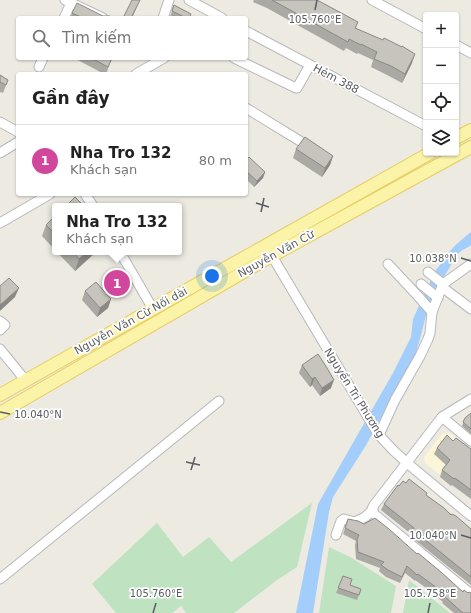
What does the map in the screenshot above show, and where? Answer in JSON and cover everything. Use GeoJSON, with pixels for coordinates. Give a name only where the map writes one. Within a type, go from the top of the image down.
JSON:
{"type":"FeatureCollection","features":[{"type":"Feature","properties":{"kind":"main road"},"geometry":{"type":"LineString","coordinates":[[459,136],[471,130]]}},
{"type":"Feature","properties":{"kind":"main road","name":"Nguyễn Văn Cừ"},"geometry":{"type":"LineString","coordinates":[[0,413],[269,251],[471,147]]}},
{"type":"Feature","properties":{"kind":"main road","name":"Nguyễn Văn Cừ Nối dài"},"geometry":{"type":"LineString","coordinates":[[0,395],[153,309],[269,251],[425,156]]}},
{"type":"Feature","properties":{"kind":"street"},"geometry":{"type":"LineString","coordinates":[[164,16],[170,0]]}},
{"type":"Feature","properties":{"kind":"street"},"geometry":{"type":"LineString","coordinates":[[189,0],[218,16]]}},
{"type":"Feature","properties":{"kind":"street"},"geometry":{"type":"LineString","coordinates":[[372,0],[423,27]]}},
{"type":"Feature","properties":{"kind":"street"},"geometry":{"type":"LineString","coordinates":[[64,16],[68,2],[99,16]]}},
{"type":"Feature","properties":{"kind":"street","name":"Hẻm 388"},"geometry":{"type":"LineString","coordinates":[[248,32],[423,124]]}},
{"type":"Feature","properties":{"kind":"street"},"geometry":{"type":"LineString","coordinates":[[459,47],[471,53]]}},
{"type":"Feature","properties":{"kind":"street"},"geometry":{"type":"LineString","coordinates":[[39,67],[42,60]]}},
{"type":"Feature","properties":{"kind":"street"},"geometry":{"type":"LineString","coordinates":[[140,72],[160,60]]}},
{"type":"Feature","properties":{"kind":"street"},"geometry":{"type":"LineString","coordinates":[[238,60],[296,88],[310,65]]}},
{"type":"Feature","properties":{"kind":"street"},"geometry":{"type":"LineString","coordinates":[[248,109],[300,141]]}},
{"type":"Feature","properties":{"kind":"street"},"geometry":{"type":"LineString","coordinates":[[0,122],[16,131]]}},
{"type":"Feature","properties":{"kind":"street"},"geometry":{"type":"LineString","coordinates":[[0,153],[16,143]]}},
{"type":"Feature","properties":{"kind":"street"},"geometry":{"type":"LineString","coordinates":[[0,223],[47,196]]}},
{"type":"Feature","properties":{"kind":"street","name":"Nguyển Tri Phương"},"geometry":{"type":"LineString","coordinates":[[269,251],[378,435],[406,463],[471,516]]}},
{"type":"Feature","properties":{"kind":"street"},"geometry":{"type":"LineString","coordinates":[[122,255],[153,309]]}},
{"type":"Feature","properties":{"kind":"street"},"geometry":{"type":"LineString","coordinates":[[388,264],[431,311]]}},
{"type":"Feature","properties":{"kind":"street"},"geometry":{"type":"LineString","coordinates":[[378,435],[428,339],[430,333],[431,311],[442,284],[471,264]]}},
{"type":"Feature","properties":{"kind":"street"},"geometry":{"type":"LineString","coordinates":[[430,274],[471,309]]}},
{"type":"Feature","properties":{"kind":"street"},"geometry":{"type":"LineString","coordinates":[[423,286],[436,296]]}},
{"type":"Feature","properties":{"kind":"street"},"geometry":{"type":"LineString","coordinates":[[0,321],[5,325],[0,330]]}},
{"type":"Feature","properties":{"kind":"street"},"geometry":{"type":"LineString","coordinates":[[0,349],[26,381]]}},
{"type":"Feature","properties":{"kind":"street"},"geometry":{"type":"LineString","coordinates":[[336,535],[341,521],[344,519],[355,522],[365,517],[442,417],[471,400]]}},
{"type":"Feature","properties":{"kind":"street"},"geometry":{"type":"LineString","coordinates":[[0,579],[219,401]]}},
{"type":"Feature","properties":{"kind":"street"},"geometry":{"type":"LineString","coordinates":[[442,417],[471,441]]}},
{"type":"Feature","properties":{"kind":"street"},"geometry":{"type":"LineString","coordinates":[[372,509],[374,514],[471,594]]}},
{"type":"Feature","properties":{"kind":"shaded area"},"geometry":{"type":"Polygon","coordinates":[[[449,433],[465,446],[440,475],[425,463],[424,457],[442,434],[449,433]]]}},
{"type":"Feature","properties":{"kind":"green space"},"geometry":{"type":"Polygon","coordinates":[[[312,503],[297,567],[277,580],[234,613],[186,613],[181,606],[172,613],[116,613],[92,584],[157,523],[183,557],[209,537],[231,562],[312,503]]]}},
{"type":"Feature","properties":{"kind":"green space"},"geometry":{"type":"Polygon","coordinates":[[[329,547],[350,557],[396,586],[391,613],[319,613],[329,547]]]}},
{"type":"Feature","properties":{"kind":"green space"},"geometry":{"type":"Polygon","coordinates":[[[409,580],[450,613],[403,613],[409,580]]]}},
{"type":"Feature","properties":{"kind":"water"},"geometry":{"type":"Polygon","coordinates":[[[471,232],[471,245],[456,256],[435,290],[415,355],[365,447],[333,497],[329,512],[313,613],[296,613],[318,504],[393,373],[411,337],[413,319],[435,271],[453,247],[471,232]]]}},
{"type":"Feature","properties":{"kind":"building"},"geometry":{"type":"Polygon","coordinates":[[[132,0],[140,0],[132,16],[124,16],[132,0]]]}},
{"type":"Feature","properties":{"kind":"building"},"geometry":{"type":"Polygon","coordinates":[[[272,0],[317,0],[358,22],[355,28],[383,40],[384,38],[415,54],[405,74],[374,59],[377,52],[349,39],[348,42],[272,0]]]}},
{"type":"Feature","properties":{"kind":"building"},"geometry":{"type":"Polygon","coordinates":[[[77,3],[103,16],[79,16],[72,13],[77,3]]]}},
{"type":"Feature","properties":{"kind":"building"},"geometry":{"type":"Polygon","coordinates":[[[174,5],[191,14],[190,16],[182,16],[172,11],[174,5]]]}},
{"type":"Feature","properties":{"kind":"building"},"geometry":{"type":"Polygon","coordinates":[[[95,60],[111,60],[108,67],[95,60]]]}},
{"type":"Feature","properties":{"kind":"building"},"geometry":{"type":"Polygon","coordinates":[[[0,75],[8,80],[6,85],[0,82],[0,75]]]}},
{"type":"Feature","properties":{"kind":"building"},"geometry":{"type":"Polygon","coordinates":[[[305,137],[333,156],[325,168],[296,149],[305,137]]]}},
{"type":"Feature","properties":{"kind":"building"},"geometry":{"type":"Polygon","coordinates":[[[249,157],[265,172],[257,181],[248,173],[249,157]]]}},
{"type":"Feature","properties":{"kind":"building"},"geometry":{"type":"Polygon","coordinates":[[[75,197],[81,203],[69,203],[75,197]]]}},
{"type":"Feature","properties":{"kind":"building"},"geometry":{"type":"Polygon","coordinates":[[[52,219],[52,231],[46,225],[52,219]]]}},
{"type":"Feature","properties":{"kind":"building"},"geometry":{"type":"Polygon","coordinates":[[[76,255],[84,255],[79,259],[76,255]]]}},
{"type":"Feature","properties":{"kind":"building"},"geometry":{"type":"Polygon","coordinates":[[[9,278],[19,288],[0,305],[0,286],[9,278]]]}},
{"type":"Feature","properties":{"kind":"building"},"geometry":{"type":"Polygon","coordinates":[[[96,282],[111,299],[100,308],[85,291],[96,282]]]}},
{"type":"Feature","properties":{"kind":"building"},"geometry":{"type":"Polygon","coordinates":[[[318,354],[334,380],[322,388],[315,377],[312,379],[302,365],[318,354]]]}},
{"type":"Feature","properties":{"kind":"building"},"geometry":{"type":"Polygon","coordinates":[[[471,413],[471,429],[463,422],[471,413]]]}},
{"type":"Feature","properties":{"kind":"building"},"geometry":{"type":"Polygon","coordinates":[[[447,435],[453,441],[456,438],[471,449],[471,490],[442,470],[450,460],[437,448],[447,435]]]}},
{"type":"Feature","properties":{"kind":"building"},"geometry":{"type":"Polygon","coordinates":[[[409,479],[427,493],[426,495],[451,515],[456,516],[471,529],[471,577],[413,530],[414,528],[384,504],[398,485],[399,486],[403,481],[406,483],[409,479]]]}},
{"type":"Feature","properties":{"kind":"building"},"geometry":{"type":"Polygon","coordinates":[[[375,518],[463,592],[464,590],[471,593],[471,613],[463,613],[445,597],[446,596],[441,591],[418,574],[417,575],[407,566],[402,577],[381,565],[384,562],[358,552],[357,539],[359,535],[345,528],[348,519],[364,524],[375,518]]]}},
{"type":"Feature","properties":{"kind":"building"},"geometry":{"type":"Polygon","coordinates":[[[343,576],[352,579],[350,585],[361,589],[359,595],[338,588],[343,576]]]}},
{"type":"Feature","properties":{"kind":"place","name":"Nha Tro 132"},"geometry":{"type":"Point","coordinates":[117,283]}}]}
